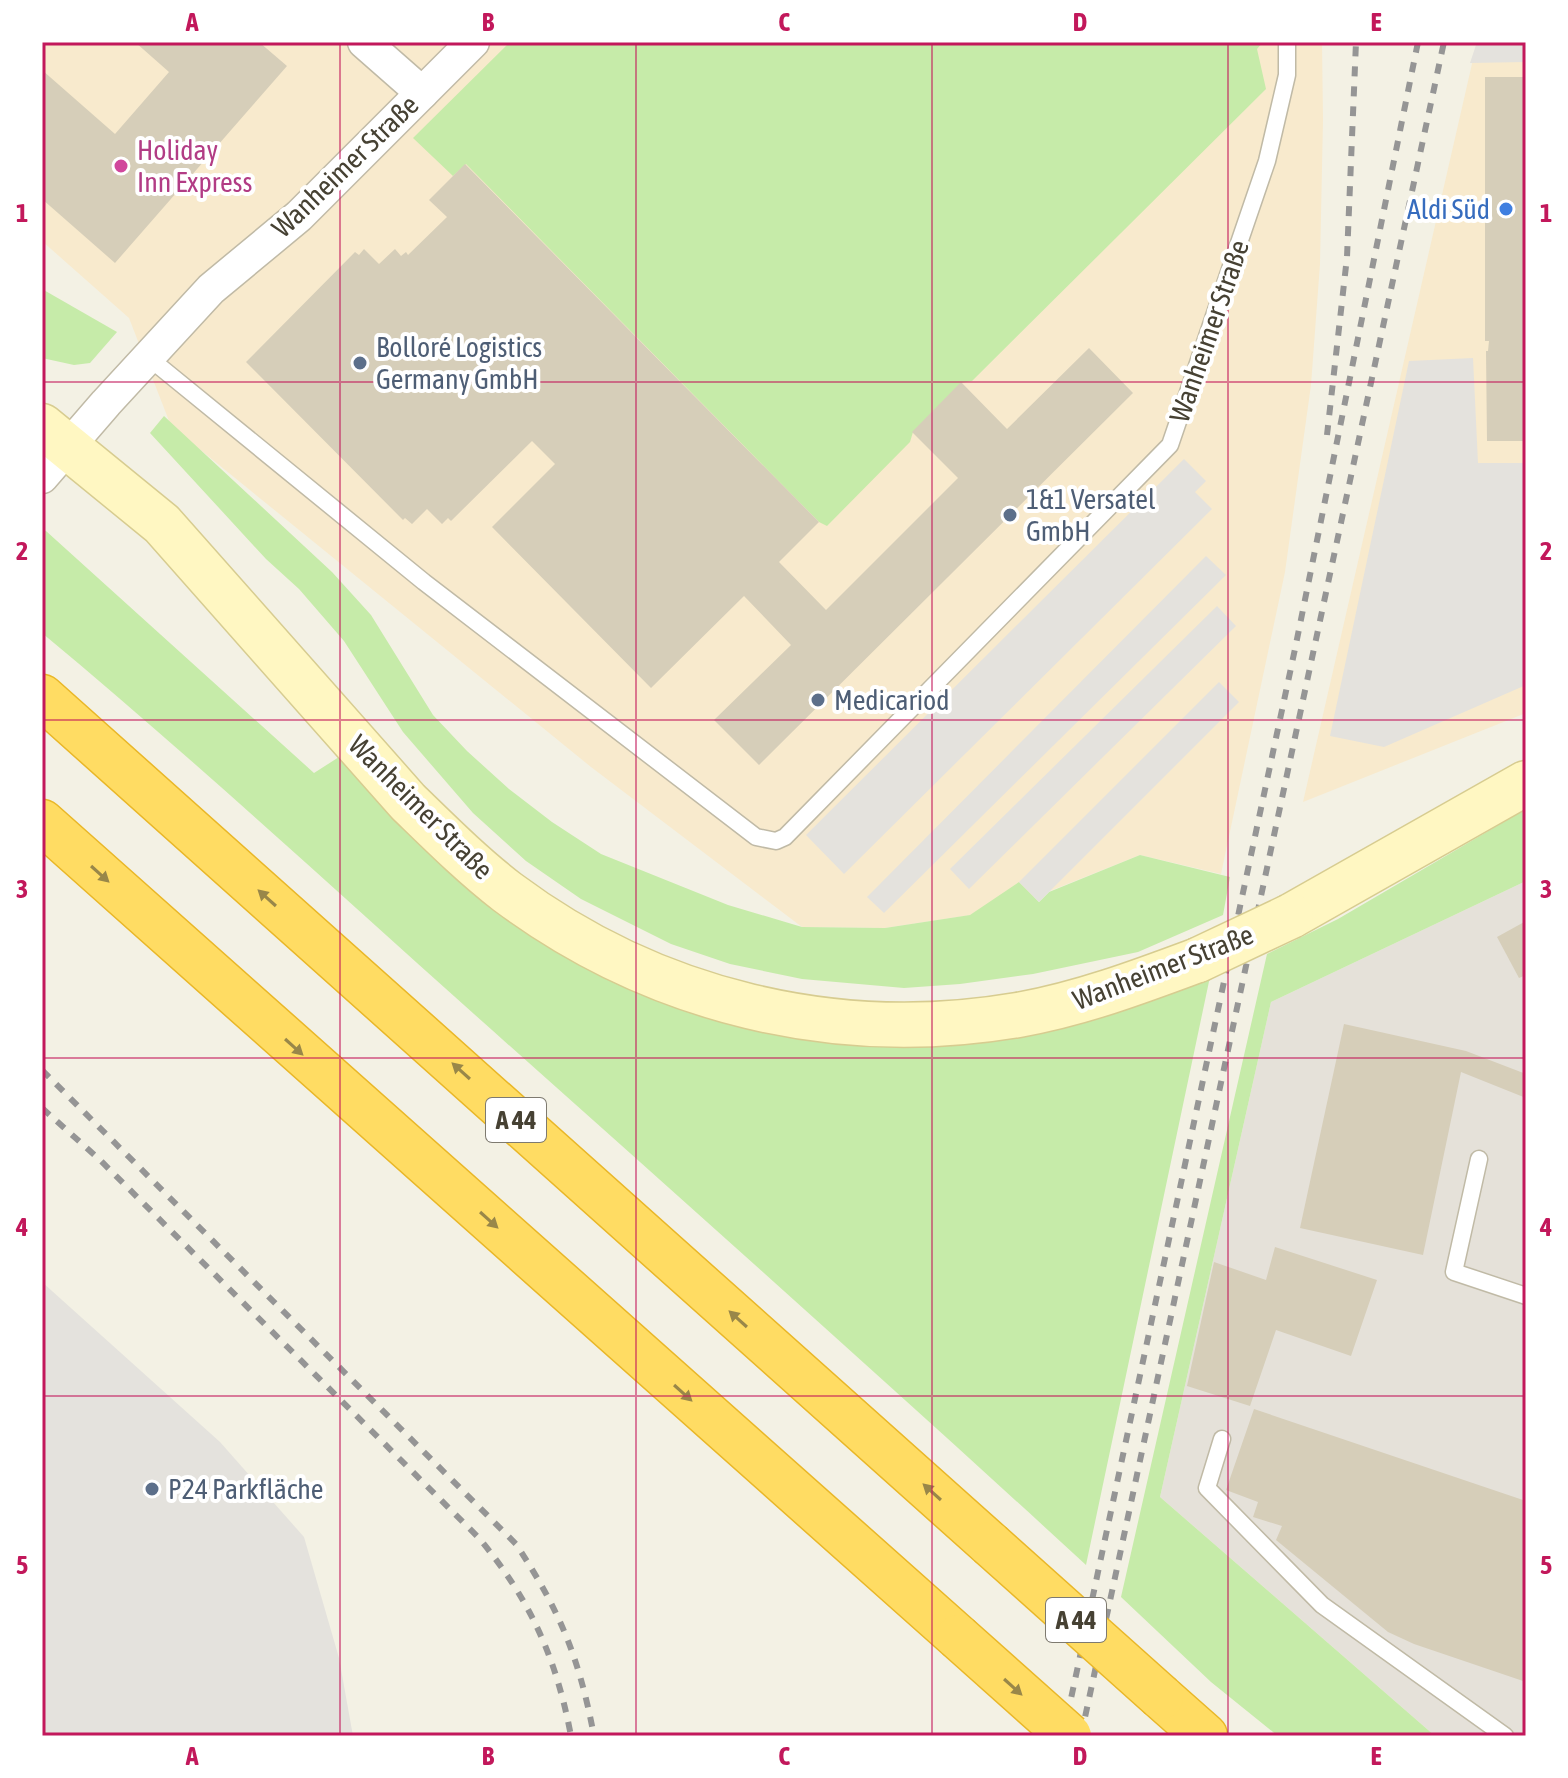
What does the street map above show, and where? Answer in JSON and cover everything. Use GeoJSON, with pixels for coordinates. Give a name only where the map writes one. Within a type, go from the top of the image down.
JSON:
{"type":"FeatureCollection","features":[{"type":"Feature","properties":{"kind":"highway","name":"A 44"},"geometry":{"type":"LineString","coordinates":[[42,697],[1205,1736]]}},
{"type":"Feature","properties":{"kind":"highway"},"geometry":{"type":"LineString","coordinates":[[42,822],[1069,1736]]}},
{"type":"Feature","properties":{"kind":"street"},"geometry":{"type":"LineString","coordinates":[[364,42],[422,93]]}},
{"type":"Feature","properties":{"kind":"street","name":"Wanheimer Straße"},"geometry":{"type":"LineString","coordinates":[[473,42],[299,216],[211,289],[148,357],[51,450],[162,524],[408,802],[506,891],[582,942],[625,964],[722,1001],[774,1013],[872,1025],[973,1021],[1049,1008],[1123,988],[1198,960],[1291,916],[1526,783]]}},
{"type":"Feature","properties":{"kind":"lane","name":"Wanheimer Straße"},"geometry":{"type":"LineString","coordinates":[[148,357],[473,620],[756,837],[776,841],[785,837],[1170,445],[1267,161],[1287,75],[1287,42]]}},
{"type":"Feature","properties":{"kind":"lane"},"geometry":{"type":"LineString","coordinates":[[1479,1159],[1454,1272],[1526,1296]]}},
{"type":"Feature","properties":{"kind":"lane"},"geometry":{"type":"LineString","coordinates":[[1222,1439],[1207,1488],[1322,1605],[1505,1736]]}},
{"type":"Feature","properties":{"kind":"shaded area"},"geometry":{"type":"Polygon","coordinates":[[[42,42],[1322,42],[1320,264],[1311,385],[1285,572],[1221,874],[1140,855],[1040,895],[971,915],[885,928],[802,927],[591,767],[171,426],[129,318],[42,241],[42,42]]]}},
{"type":"Feature","properties":{"kind":"shaded area"},"geometry":{"type":"Polygon","coordinates":[[[1477,42],[1526,42],[1526,713],[1303,802],[1477,42]]]}},
{"type":"Feature","properties":{"kind":"shaded area"},"geometry":{"type":"Polygon","coordinates":[[[1477,42],[1526,42],[1526,62],[1470,63],[1477,42]]]}},
{"type":"Feature","properties":{"kind":"shaded area"},"geometry":{"type":"Polygon","coordinates":[[[1473,358],[1478,463],[1526,463],[1526,685],[1384,747],[1330,736],[1409,361],[1473,358]]]}},
{"type":"Feature","properties":{"kind":"shaded area"},"geometry":{"type":"Polygon","coordinates":[[[1184,459],[1206,481],[1195,492],[1212,509],[844,874],[806,835],[1184,459]]]}},
{"type":"Feature","properties":{"kind":"shaded area"},"geometry":{"type":"Polygon","coordinates":[[[1206,556],[1226,575],[884,913],[867,897],[1206,556]]]}},
{"type":"Feature","properties":{"kind":"shaded area"},"geometry":{"type":"Polygon","coordinates":[[[1217,606],[1236,626],[969,889],[950,869],[1217,606]]]}},
{"type":"Feature","properties":{"kind":"shaded area"},"geometry":{"type":"Polygon","coordinates":[[[1219,682],[1239,702],[1039,902],[1019,882],[1219,682]]]}},
{"type":"Feature","properties":{"kind":"shaded area"},"geometry":{"type":"Polygon","coordinates":[[[1526,881],[1526,1736],[1435,1736],[1160,1497],[1271,1002],[1526,881]]]}},
{"type":"Feature","properties":{"kind":"shaded area","name":"P24 Parkfläche"},"geometry":{"type":"Polygon","coordinates":[[[42,1282],[220,1442],[304,1537],[339,1658],[353,1736],[42,1736],[42,1282]]]}},
{"type":"Feature","properties":{"kind":"green space"},"geometry":{"type":"Polygon","coordinates":[[[510,42],[1263,42],[1257,49],[1266,89],[972,381],[961,383],[913,432],[910,442],[827,526],[819,522],[466,164],[453,176],[413,138],[510,42]]]}},
{"type":"Feature","properties":{"kind":"green space"},"geometry":{"type":"Polygon","coordinates":[[[42,289],[117,332],[90,363],[74,365],[42,358],[42,289]]]}},
{"type":"Feature","properties":{"kind":"green space"},"geometry":{"type":"Polygon","coordinates":[[[164,416],[332,572],[371,615],[433,715],[467,751],[509,789],[601,854],[728,905],[802,927],[885,928],[970,915],[1019,882],[1039,902],[1049,892],[1140,855],[1230,877],[1223,915],[1138,952],[1033,974],[904,988],[802,979],[730,964],[671,944],[581,899],[526,861],[473,813],[403,732],[344,641],[299,589],[266,559],[150,433],[164,416]]]}},
{"type":"Feature","properties":{"kind":"green space"},"geometry":{"type":"Polygon","coordinates":[[[42,530],[314,773],[339,757],[402,825],[765,1025],[1211,972],[1086,1565],[260,822],[42,633],[42,530]]]}},
{"type":"Feature","properties":{"kind":"green space"},"geometry":{"type":"Polygon","coordinates":[[[1526,809],[1526,881],[1271,1002],[1160,1497],[1435,1736],[1278,1736],[1211,1682],[1121,1597],[1267,954],[1338,919],[1526,809]]]}},
{"type":"Feature","properties":{"kind":"building","name":"Holiday Inn Express"},"geometry":{"type":"Polygon","coordinates":[[[135,42],[259,42],[287,66],[115,263],[42,199],[42,70],[115,134],[169,72],[135,42]]]}},
{"type":"Feature","properties":{"kind":"building","name":"Aldi Süd"},"geometry":{"type":"Polygon","coordinates":[[[1485,77],[1526,77],[1526,441],[1487,441],[1486,351],[1489,341],[1485,341],[1485,77]]]}},
{"type":"Feature","properties":{"kind":"building"},"geometry":{"type":"Polygon","coordinates":[[[465,164],[819,522],[779,562],[826,610],[958,478],[912,432],[961,382],[1007,429],[1089,348],[1133,393],[759,765],[714,720],[791,645],[744,596],[651,688],[492,527],[555,464],[532,441],[451,521],[448,518],[442,524],[427,509],[412,524],[405,518],[403,520],[246,362],[355,252],[359,255],[364,249],[379,264],[395,249],[401,256],[406,252],[408,255],[447,217],[429,200],[465,164]]]}},
{"type":"Feature","properties":{"kind":"building"},"geometry":{"type":"Polygon","coordinates":[[[1526,921],[1526,975],[1519,978],[1497,937],[1526,921]]]}},
{"type":"Feature","properties":{"kind":"building"},"geometry":{"type":"Polygon","coordinates":[[[1344,1024],[1466,1051],[1526,1074],[1526,1098],[1461,1072],[1423,1255],[1300,1228],[1344,1024]]]}},
{"type":"Feature","properties":{"kind":"building"},"geometry":{"type":"Polygon","coordinates":[[[1275,1247],[1377,1280],[1351,1356],[1276,1330],[1250,1406],[1187,1386],[1214,1262],[1266,1280],[1275,1247]]]}},
{"type":"Feature","properties":{"kind":"building"},"geometry":{"type":"Polygon","coordinates":[[[1254,1409],[1526,1501],[1526,1682],[1414,1644],[1388,1632],[1276,1540],[1282,1526],[1253,1517],[1258,1502],[1226,1490],[1254,1409]]]}},
{"type":"Feature","properties":{"kind":"railway"},"geometry":{"type":"LineString","coordinates":[[1327,435],[1347,257],[1356,42]]}},
{"type":"Feature","properties":{"kind":"railway"},"geometry":{"type":"LineString","coordinates":[[1063,1736],[1295,649],[1418,42]]}},
{"type":"Feature","properties":{"kind":"railway"},"geometry":{"type":"LineString","coordinates":[[1081,1736],[1444,42]]}},
{"type":"Feature","properties":{"kind":"railway"},"geometry":{"type":"LineString","coordinates":[[42,1070],[516,1544],[545,1591],[566,1636],[582,1682],[594,1736]]}},
{"type":"Feature","properties":{"kind":"railway"},"geometry":{"type":"LineString","coordinates":[[42,1108],[99,1159],[478,1537],[512,1583],[538,1630],[557,1680],[571,1736]]}},
{"type":"Feature","properties":{"kind":"place","name":"Holiday Inn Express"},"geometry":{"type":"Point","coordinates":[121,166]}},
{"type":"Feature","properties":{"kind":"place","name":"Aldi Süd"},"geometry":{"type":"Point","coordinates":[1506,209]}},
{"type":"Feature","properties":{"kind":"place","name":"Bolloré Logistics Germany GmbH"},"geometry":{"type":"Point","coordinates":[360,363]}},
{"type":"Feature","properties":{"kind":"place","name":"1&1 Versatel GmbH"},"geometry":{"type":"Point","coordinates":[1010,515]}},
{"type":"Feature","properties":{"kind":"place","name":"Medicariod"},"geometry":{"type":"Point","coordinates":[818,700]}},
{"type":"Feature","properties":{"kind":"place","name":"P24 Parkfläche"},"geometry":{"type":"Point","coordinates":[152,1489]}}]}
